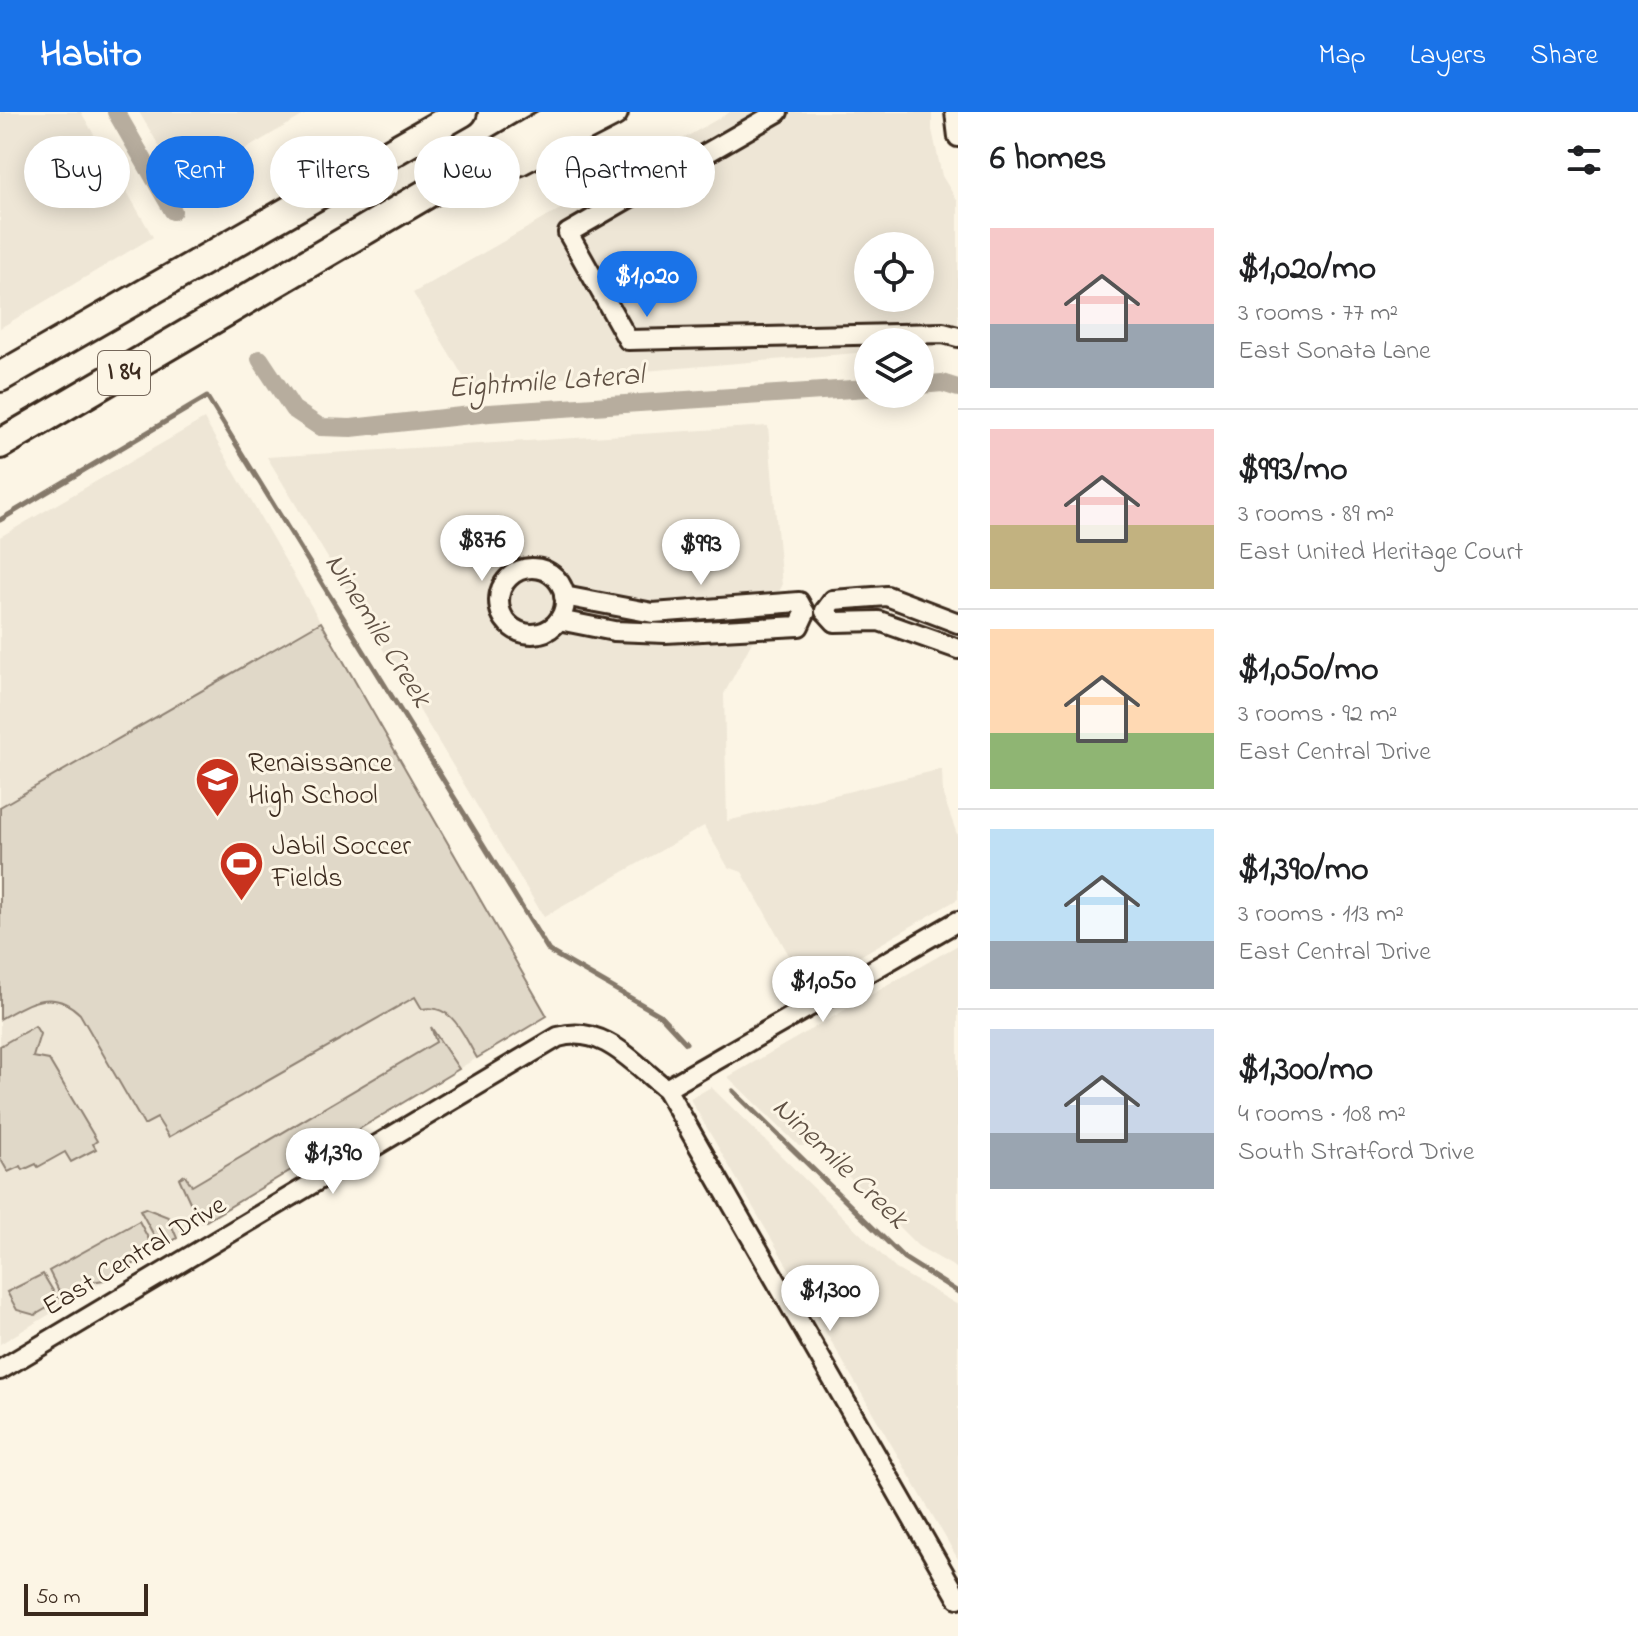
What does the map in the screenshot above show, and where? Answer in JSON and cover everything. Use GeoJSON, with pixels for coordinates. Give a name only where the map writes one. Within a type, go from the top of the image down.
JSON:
{"type":"FeatureCollection","features":[{"type":"Feature","properties":{"kind":"highway"},"geometry":{"type":"LineString","coordinates":[[219,251],[423,112]]}},
{"type":"Feature","properties":{"kind":"highway","name":"I 84"},"geometry":{"type":"LineString","coordinates":[[0,377],[462,112]]}},
{"type":"Feature","properties":{"kind":"highway","name":"I 84"},"geometry":{"type":"LineString","coordinates":[[0,444],[566,112]]}},
{"type":"Feature","properties":{"kind":"highway"},"geometry":{"type":"LineString","coordinates":[[247,301],[613,112]]}},
{"type":"Feature","properties":{"kind":"street"},"geometry":{"type":"LineString","coordinates":[[778,112],[568,233],[628,340],[943,333],[958,337]]}},
{"type":"Feature","properties":{"kind":"street"},"geometry":{"type":"LineString","coordinates":[[955,112],[958,137]]}},
{"type":"Feature","properties":{"kind":"street"},"geometry":{"type":"LineString","coordinates":[[564,596],[559,620],[541,633],[518,631],[502,615],[500,595],[510,577],[530,568],[549,573],[564,596],[634,612],[799,602],[805,613]]}},
{"type":"Feature","properties":{"kind":"street"},"geometry":{"type":"LineString","coordinates":[[805,613],[825,611],[833,600],[887,596],[958,623]]}},
{"type":"Feature","properties":{"kind":"street"},"geometry":{"type":"LineString","coordinates":[[825,611],[835,622],[879,621],[958,649]]}},
{"type":"Feature","properties":{"kind":"street"},"geometry":{"type":"LineString","coordinates":[[559,620],[614,631],[665,633],[799,626],[805,613]]}},
{"type":"Feature","properties":{"kind":"street"},"geometry":{"type":"LineString","coordinates":[[958,921],[666,1089],[958,1598]]}},
{"type":"Feature","properties":{"kind":"street","name":"East Central Drive"},"geometry":{"type":"LineString","coordinates":[[0,1370],[558,1037],[583,1032],[606,1040],[666,1089]]}},
{"type":"Feature","properties":{"kind":"shaded area"},"geometry":{"type":"Polygon","coordinates":[[[0,112],[81,112],[95,136],[24,136],[24,208],[130,208],[130,197],[153,237],[0,328],[0,112]]]}},
{"type":"Feature","properties":{"kind":"shaded area"},"geometry":{"type":"Polygon","coordinates":[[[139,112],[309,112],[254,144],[254,136],[153,136],[139,112]]]}},
{"type":"Feature","properties":{"kind":"shaded area"},"geometry":{"type":"Polygon","coordinates":[[[730,112],[932,112],[932,130],[942,176],[958,202],[958,350],[947,345],[934,346],[934,328],[854,328],[854,353],[469,386],[413,293],[562,208],[715,208],[715,136],[688,136],[730,112]]]}},
{"type":"Feature","properties":{"kind":"shaded area","name":"Renaissance High School"},"geometry":{"type":"Polygon","coordinates":[[[204,419],[547,1016],[0,1344],[0,537],[204,419]]]}},
{"type":"Feature","properties":{"kind":"shaded area"},"geometry":{"type":"Polygon","coordinates":[[[768,426],[782,586],[724,694],[727,821],[942,769],[943,795],[958,837],[958,899],[807,987],[742,872],[728,867],[704,826],[544,917],[267,457],[768,426]]]}},
{"type":"Feature","properties":{"kind":"shaded area","name":"Jabil Soccer Fields"},"geometry":{"type":"Polygon","coordinates":[[[321,622],[547,1016],[477,1058],[462,1031],[449,1016],[433,1008],[422,1009],[415,997],[169,1137],[157,1118],[144,1125],[80,1014],[70,1006],[50,999],[40,1000],[0,1019],[0,807],[321,622]]]}},
{"type":"Feature","properties":{"kind":"shaded area"},"geometry":{"type":"Polygon","coordinates":[[[958,945],[958,1269],[918,1246],[817,1145],[799,1146],[728,1077],[958,945]]]}},
{"type":"Feature","properties":{"kind":"shaded area"},"geometry":{"type":"Polygon","coordinates":[[[35,1026],[40,1034],[33,1057],[49,1060],[97,1141],[93,1144],[96,1149],[71,1162],[65,1152],[38,1167],[36,1164],[23,1170],[21,1166],[8,1172],[0,1158],[0,1046],[35,1026]]]}},
{"type":"Feature","properties":{"kind":"shaded area"},"geometry":{"type":"Polygon","coordinates":[[[431,1027],[459,1069],[206,1221],[195,1213],[179,1178],[185,1175],[192,1186],[436,1042],[431,1027]]]}},
{"type":"Feature","properties":{"kind":"shaded area"},"geometry":{"type":"Polygon","coordinates":[[[711,1087],[896,1269],[958,1305],[958,1559],[690,1099],[711,1087]]]}},
{"type":"Feature","properties":{"kind":"shaded area"},"geometry":{"type":"Polygon","coordinates":[[[145,1208],[168,1217],[177,1238],[161,1248],[140,1210],[145,1208]]]}},
{"type":"Feature","properties":{"kind":"shaded area"},"geometry":{"type":"Polygon","coordinates":[[[139,1221],[155,1251],[109,1279],[92,1282],[63,1299],[49,1271],[139,1221]]]}},
{"type":"Feature","properties":{"kind":"shaded area"},"geometry":{"type":"Polygon","coordinates":[[[43,1274],[59,1301],[35,1315],[17,1310],[7,1292],[43,1274]]]}},
{"type":"Feature","properties":{"kind":"waterway","name":"Eightmile Lateral"},"geometry":{"type":"LineString","coordinates":[[116,112],[173,211]]}},
{"type":"Feature","properties":{"kind":"waterway","name":"Eightmile Lateral"},"geometry":{"type":"LineString","coordinates":[[260,359],[293,409],[320,427],[351,428],[489,413],[854,389]]}},
{"type":"Feature","properties":{"kind":"waterway","name":"Eightmile Lateral"},"geometry":{"type":"LineString","coordinates":[[934,384],[958,388]]}},
{"type":"Feature","properties":{"kind":"waterway","name":"Ninemile Creek"},"geometry":{"type":"LineString","coordinates":[[0,520],[207,397],[549,951],[660,1015],[686,1043]]}},
{"type":"Feature","properties":{"kind":"waterway","name":"Ninemile Creek"},"geometry":{"type":"LineString","coordinates":[[733,1091],[904,1258],[958,1292]]}},
{"type":"Feature","properties":{"kind":"place","name":"Renaissance High School"},"geometry":{"type":"Point","coordinates":[217,819]}},
{"type":"Feature","properties":{"kind":"place","name":"Jabil Soccer Fields"},"geometry":{"type":"Point","coordinates":[241,902]}}]}
